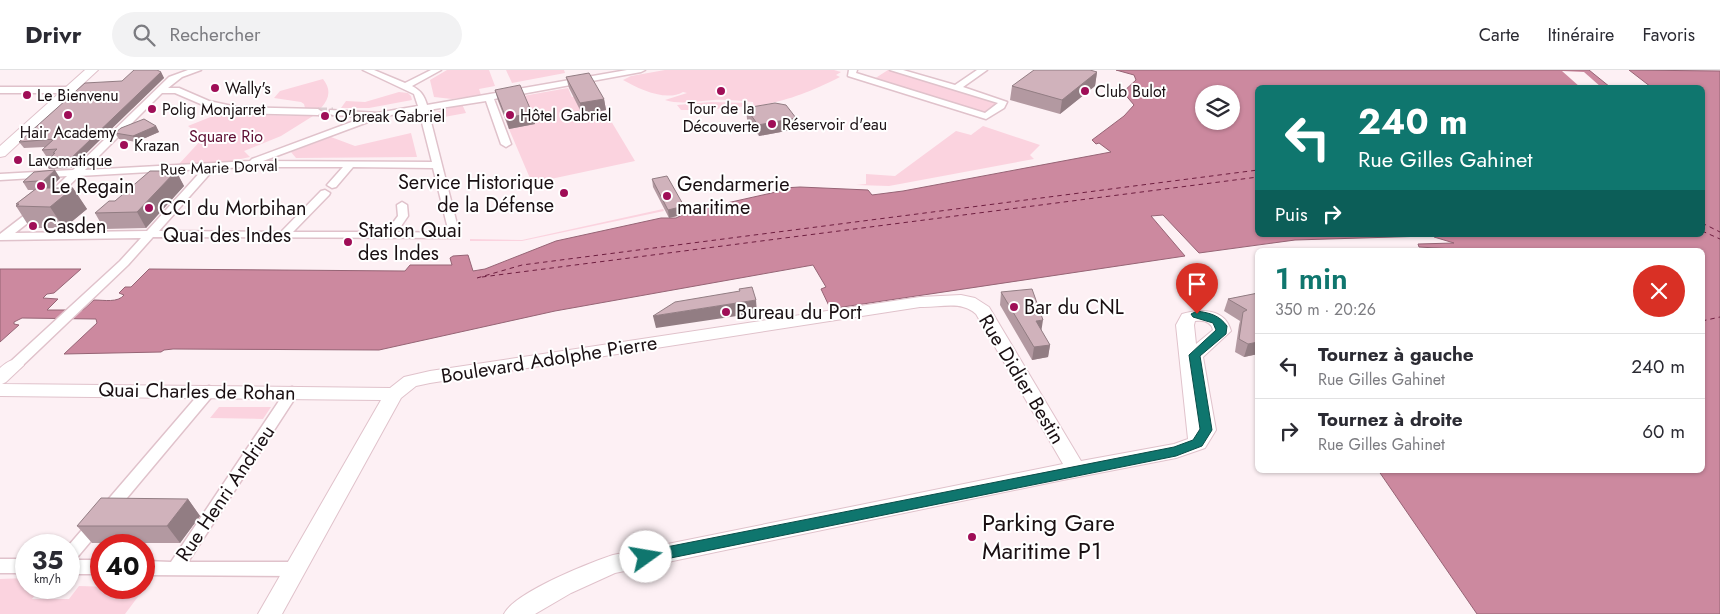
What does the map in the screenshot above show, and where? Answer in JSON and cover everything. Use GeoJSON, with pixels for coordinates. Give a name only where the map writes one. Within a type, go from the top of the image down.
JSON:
{"type":"FeatureCollection","features":[{"type":"Feature","properties":{"kind":"street"},"geometry":{"type":"LineString","coordinates":[[0,154],[92,70]]}},
{"type":"Feature","properties":{"kind":"street"},"geometry":{"type":"LineString","coordinates":[[169,70],[179,75]]}},
{"type":"Feature","properties":{"kind":"street"},"geometry":{"type":"LineString","coordinates":[[2,236],[39,209],[172,79],[197,70]]}},
{"type":"Feature","properties":{"kind":"street"},"geometry":{"type":"LineString","coordinates":[[367,70],[417,92],[438,165]]}},
{"type":"Feature","properties":{"kind":"street"},"geometry":{"type":"LineString","coordinates":[[406,86],[437,70]]}},
{"type":"Feature","properties":{"kind":"street"},"geometry":{"type":"LineString","coordinates":[[244,164],[376,115],[489,98],[640,70]]}},
{"type":"Feature","properties":{"kind":"street"},"geometry":{"type":"LineString","coordinates":[[852,72],[986,116],[1001,106],[1003,102],[912,72],[894,70]]}},
{"type":"Feature","properties":{"kind":"street"},"geometry":{"type":"LineString","coordinates":[[956,88],[983,70]]}},
{"type":"Feature","properties":{"kind":"street"},"geometry":{"type":"LineString","coordinates":[[0,90],[70,90]]}},
{"type":"Feature","properties":{"kind":"street"},"geometry":{"type":"LineString","coordinates":[[160,91],[176,90],[206,103],[237,110],[318,112]]}},
{"type":"Feature","properties":{"kind":"street"},"geometry":{"type":"LineString","coordinates":[[489,98],[506,144]]}},
{"type":"Feature","properties":{"kind":"street"},"geometry":{"type":"LineString","coordinates":[[333,112],[376,115]]}},
{"type":"Feature","properties":{"kind":"street","name":"Rue Marie Dorval"},"geometry":{"type":"LineString","coordinates":[[0,177],[210,168],[244,164],[438,165]]}},
{"type":"Feature","properties":{"kind":"street"},"geometry":{"type":"LineString","coordinates":[[284,235],[350,165]]}},
{"type":"Feature","properties":{"kind":"street","name":"Quai des Indes"},"geometry":{"type":"LineString","coordinates":[[2,236],[455,236],[438,165]]}},
{"type":"Feature","properties":{"kind":"street"},"geometry":{"type":"LineString","coordinates":[[0,378],[13,361],[61,322],[124,262],[210,168]]}},
{"type":"Feature","properties":{"kind":"street"},"geometry":{"type":"LineString","coordinates":[[389,236],[403,216],[402,204]]}},
{"type":"Feature","properties":{"kind":"street","name":"Boulevard Adolphe Pierre"},"geometry":{"type":"LineString","coordinates":[[270,614],[394,394],[410,381],[920,302],[927,303],[959,299]]}},
{"type":"Feature","properties":{"kind":"street","name":"Rue Didier Bestin"},"geometry":{"type":"LineString","coordinates":[[959,299],[976,304],[983,310],[1076,470]]}},
{"type":"Feature","properties":{"kind":"street"},"geometry":{"type":"LineString","coordinates":[[516,614],[571,582],[613,564],[1176,451],[1198,443],[1206,430],[1194,355],[1222,331],[1222,326],[1210,317],[1197,314],[1188,318],[1185,325],[1198,443]]}},
{"type":"Feature","properties":{"kind":"street","name":"Quai Charles de Rohan"},"geometry":{"type":"LineString","coordinates":[[0,390],[394,394]]}},
{"type":"Feature","properties":{"kind":"street"},"geometry":{"type":"LineString","coordinates":[[80,543],[209,391]]}},
{"type":"Feature","properties":{"kind":"street","name":"Rue Henri Andrieu"},"geometry":{"type":"LineString","coordinates":[[175,568],[292,392]]}},
{"type":"Feature","properties":{"kind":"street"},"geometry":{"type":"LineString","coordinates":[[0,566],[15,566]]}},
{"type":"Feature","properties":{"kind":"street"},"geometry":{"type":"LineString","coordinates":[[155,568],[295,569]]}},
{"type":"Feature","properties":{"kind":"green space"},"geometry":{"type":"Polygon","coordinates":[[[447,70],[489,70],[495,86],[479,89],[481,95],[452,99],[434,97],[430,80],[447,70]]]}},
{"type":"Feature","properties":{"kind":"green space"},"geometry":{"type":"Polygon","coordinates":[[[506,70],[564,70],[565,73],[512,83],[506,70]]]}},
{"type":"Feature","properties":{"kind":"green space"},"geometry":{"type":"Polygon","coordinates":[[[665,70],[834,70],[841,72],[836,75],[840,77],[808,92],[778,102],[754,107],[753,102],[733,100],[683,102],[665,100],[687,93],[683,92],[669,96],[661,95],[623,80],[631,76],[665,70]]]}},
{"type":"Feature","properties":{"kind":"green space"},"geometry":{"type":"Polygon","coordinates":[[[888,70],[997,103],[983,113],[874,79],[888,70]]]}},
{"type":"Feature","properties":{"kind":"green space"},"geometry":{"type":"Polygon","coordinates":[[[323,79],[328,93],[326,101],[321,108],[305,108],[301,102],[274,98],[280,91],[323,79]]]}},
{"type":"Feature","properties":{"kind":"green space"},"geometry":{"type":"Polygon","coordinates":[[[568,88],[572,97],[586,94],[582,114],[606,110],[635,161],[532,183],[509,129],[535,124],[523,96],[568,88]]]}},
{"type":"Feature","properties":{"kind":"green space"},"geometry":{"type":"Polygon","coordinates":[[[399,92],[408,93],[412,100],[369,108],[341,108],[346,101],[365,102],[399,92]]]}},
{"type":"Feature","properties":{"kind":"green space"},"geometry":{"type":"Polygon","coordinates":[[[711,102],[748,103],[749,106],[681,110],[677,105],[711,102]]]}},
{"type":"Feature","properties":{"kind":"green space"},"geometry":{"type":"Polygon","coordinates":[[[462,104],[466,113],[433,119],[433,115],[436,112],[462,104]]]}},
{"type":"Feature","properties":{"kind":"green space","name":"Square Rio"},"geometry":{"type":"Polygon","coordinates":[[[223,112],[313,116],[281,136],[244,151],[250,157],[227,162],[179,164],[203,138],[188,126],[223,112]]]}},
{"type":"Feature","properties":{"kind":"green space"},"geometry":{"type":"Polygon","coordinates":[[[983,126],[1040,145],[1030,155],[1034,159],[889,186],[856,185],[866,184],[866,174],[895,176],[956,131],[971,135],[983,126]]]}},
{"type":"Feature","properties":{"kind":"green space"},"geometry":{"type":"Polygon","coordinates":[[[411,133],[417,157],[296,158],[291,152],[331,137],[355,146],[411,133]]]}},
{"type":"Feature","properties":{"kind":"green space"},"geometry":{"type":"Polygon","coordinates":[[[663,209],[664,211],[522,241],[470,241],[470,239],[522,240],[663,209]]]}},
{"type":"Feature","properties":{"kind":"green space"},"geometry":{"type":"Polygon","coordinates":[[[219,407],[271,407],[263,419],[210,418],[219,407]]]}},
{"type":"Feature","properties":{"kind":"green space"},"geometry":{"type":"Polygon","coordinates":[[[15,578],[15,599],[80,599],[80,586],[90,586],[90,599],[136,599],[125,614],[0,614],[0,579],[15,578]]]}},
{"type":"Feature","properties":{"kind":"shaded area"},"geometry":{"type":"Polygon","coordinates":[[[1116,70],[1589,70],[1608,85],[1255,85],[1255,237],[1394,237],[1295,240],[1199,253],[1163,215],[1151,216],[1185,256],[836,308],[830,308],[821,289],[826,287],[813,265],[555,311],[379,350],[173,349],[161,352],[64,354],[97,323],[96,319],[22,318],[14,322],[14,324],[19,325],[0,342],[0,269],[81,269],[54,293],[47,294],[43,298],[58,299],[47,310],[83,310],[94,300],[121,298],[124,295],[119,293],[125,287],[131,287],[149,269],[405,271],[410,265],[452,265],[450,258],[453,256],[468,255],[473,271],[485,269],[556,241],[661,218],[676,218],[691,211],[785,190],[783,188],[868,190],[872,195],[903,191],[1111,152],[1092,140],[1124,116],[1134,105],[1123,92],[1136,80],[1134,75],[1116,70]]]}},
{"type":"Feature","properties":{"kind":"shaded area"},"geometry":{"type":"Polygon","coordinates":[[[1629,70],[1720,71],[1720,614],[1477,614],[1380,473],[1705,473],[1705,248],[1436,248],[1419,247],[1418,244],[1454,243],[1434,237],[1705,237],[1705,85],[1648,85],[1629,70]]]}},
{"type":"Feature","properties":{"kind":"pier"},"geometry":{"type":"Polygon","coordinates":[[[1562,71],[1584,72],[1599,85],[1578,85],[1562,71]]]}},
{"type":"Feature","properties":{"kind":"building"},"geometry":{"type":"Polygon","coordinates":[[[134,70],[157,70],[161,72],[67,162],[45,163],[57,149],[42,150],[54,139],[19,142],[85,83],[122,81],[134,70]]]}},
{"type":"Feature","properties":{"kind":"building"},"geometry":{"type":"Polygon","coordinates":[[[1034,70],[1090,70],[1097,72],[1062,100],[1012,86],[1034,70]]]}},
{"type":"Feature","properties":{"kind":"building"},"geometry":{"type":"Polygon","coordinates":[[[589,73],[604,99],[580,103],[566,77],[589,73]]]}},
{"type":"Feature","properties":{"kind":"building"},"geometry":{"type":"Polygon","coordinates":[[[520,85],[532,113],[506,118],[495,90],[520,85]]]}},
{"type":"Feature","properties":{"kind":"building"},"geometry":{"type":"Polygon","coordinates":[[[775,103],[786,105],[796,118],[758,125],[746,108],[775,103]]]}},
{"type":"Feature","properties":{"kind":"building"},"geometry":{"type":"Polygon","coordinates":[[[144,119],[156,126],[133,136],[115,133],[121,128],[144,119]]]}},
{"type":"Feature","properties":{"kind":"building"},"geometry":{"type":"Polygon","coordinates":[[[55,170],[41,183],[38,181],[23,182],[34,172],[55,170]]]}},
{"type":"Feature","properties":{"kind":"building"},"geometry":{"type":"Polygon","coordinates":[[[150,171],[176,171],[137,212],[95,213],[109,201],[115,201],[150,171]]]}},
{"type":"Feature","properties":{"kind":"building","name":"Gendarmerie maritime"},"geometry":{"type":"Polygon","coordinates":[[[667,176],[684,206],[668,210],[652,179],[667,176]]]}},
{"type":"Feature","properties":{"kind":"building"},"geometry":{"type":"Polygon","coordinates":[[[37,188],[73,188],[50,207],[16,206],[19,204],[16,204],[37,188]]]}},
{"type":"Feature","properties":{"kind":"building"},"geometry":{"type":"Polygon","coordinates":[[[752,287],[756,300],[653,316],[675,302],[740,291],[739,289],[752,287]]]}},
{"type":"Feature","properties":{"kind":"building"},"geometry":{"type":"Polygon","coordinates":[[[1032,289],[1043,320],[1036,321],[1050,345],[1034,347],[1001,292],[1032,289]]]}},
{"type":"Feature","properties":{"kind":"building"},"geometry":{"type":"Polygon","coordinates":[[[1255,294],[1255,343],[1248,344],[1239,339],[1243,312],[1247,310],[1228,299],[1255,294]]]}},
{"type":"Feature","properties":{"kind":"building"},"geometry":{"type":"Polygon","coordinates":[[[101,498],[188,499],[167,526],[77,526],[101,498]]]}},
{"type":"Feature","properties":{"kind":"ferry route"},"geometry":{"type":"LineString","coordinates":[[477,278],[522,265],[1255,170]]}},
{"type":"Feature","properties":{"kind":"ferry route"},"geometry":{"type":"LineString","coordinates":[[482,277],[1255,177]]}},
{"type":"Feature","properties":{"kind":"ferry route"},"geometry":{"type":"LineString","coordinates":[[1705,224],[1720,232]]}},
{"type":"Feature","properties":{"kind":"ferry route"},"geometry":{"type":"LineString","coordinates":[[1705,232],[1720,239]]}},
{"type":"Feature","properties":{"kind":"ferry route"},"geometry":{"type":"LineString","coordinates":[[1705,320],[1720,317]]}},
{"type":"Feature","properties":{"kind":"tunnel"},"geometry":{"type":"LineString","coordinates":[[318,112],[333,112]]}},
{"type":"Feature","properties":{"kind":"place","name":"Wally's"},"geometry":{"type":"Point","coordinates":[215,88]}},
{"type":"Feature","properties":{"kind":"place","name":"Tour de la Découverte"},"geometry":{"type":"Point","coordinates":[721,91]}},
{"type":"Feature","properties":{"kind":"place","name":"Club Bulot"},"geometry":{"type":"Point","coordinates":[1085,91]}},
{"type":"Feature","properties":{"kind":"place","name":"Le Bienvenu"},"geometry":{"type":"Point","coordinates":[27,95]}},
{"type":"Feature","properties":{"kind":"place","name":"Polig Monjarret"},"geometry":{"type":"Point","coordinates":[152,109]}},
{"type":"Feature","properties":{"kind":"place","name":"Hair Academy"},"geometry":{"type":"Point","coordinates":[68,115]}},
{"type":"Feature","properties":{"kind":"place","name":"Hôtel Gabriel"},"geometry":{"type":"Point","coordinates":[510,115]}},
{"type":"Feature","properties":{"kind":"place","name":"O'break Gabriel"},"geometry":{"type":"Point","coordinates":[325,116]}},
{"type":"Feature","properties":{"kind":"place","name":"Réservoir d'eau"},"geometry":{"type":"Point","coordinates":[772,124]}},
{"type":"Feature","properties":{"kind":"place","name":"Krazan"},"geometry":{"type":"Point","coordinates":[124,145]}},
{"type":"Feature","properties":{"kind":"place","name":"Lavomatique"},"geometry":{"type":"Point","coordinates":[18,160]}},
{"type":"Feature","properties":{"kind":"place","name":"Le Regain"},"geometry":{"type":"Point","coordinates":[41,186]}},
{"type":"Feature","properties":{"kind":"place","name":"Service Historique de la Défense"},"geometry":{"type":"Point","coordinates":[564,193]}},
{"type":"Feature","properties":{"kind":"place","name":"Gendarmerie maritime"},"geometry":{"type":"Point","coordinates":[667,196]}},
{"type":"Feature","properties":{"kind":"place","name":"CCI du Morbihan"},"geometry":{"type":"Point","coordinates":[149,208]}},
{"type":"Feature","properties":{"kind":"place","name":"Casden"},"geometry":{"type":"Point","coordinates":[33,226]}},
{"type":"Feature","properties":{"kind":"place","name":"Station Quai des Indes"},"geometry":{"type":"Point","coordinates":[348,242]}},
{"type":"Feature","properties":{"kind":"place","name":"Bar du CNL"},"geometry":{"type":"Point","coordinates":[1014,307]}},
{"type":"Feature","properties":{"kind":"place","name":"Bureau du Port"},"geometry":{"type":"Point","coordinates":[726,312]}},
{"type":"Feature","properties":{"kind":"place","name":"Parking Gare Maritime P1"},"geometry":{"type":"Point","coordinates":[972,537]}},
{"type":"Feature","properties":{"kind":"route"},"geometry":{"type":"LineString","coordinates":[[646,557],[1176,451],[1198,443],[1206,430],[1194,355],[1222,331],[1222,326],[1210,317],[1197,314]]}}]}
